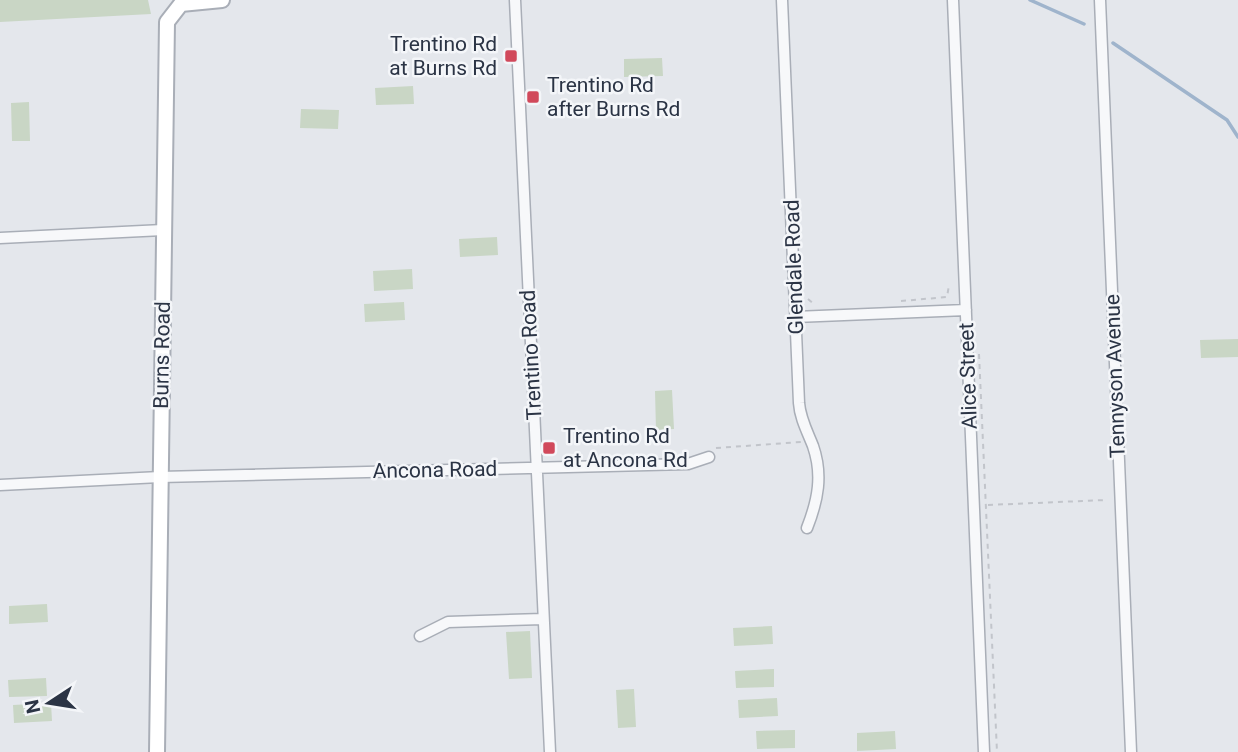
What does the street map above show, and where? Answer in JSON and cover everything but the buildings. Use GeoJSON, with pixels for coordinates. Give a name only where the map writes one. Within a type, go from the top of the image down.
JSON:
{"type":"FeatureCollection","features":[{"type":"Feature","properties":{"kind":"main road","name":"Burns Road"},"geometry":{"type":"LineString","coordinates":[[157,752],[167,22],[179,2],[222,0]]}},
{"type":"Feature","properties":{"kind":"street","name":"Trentino Road"},"geometry":{"type":"LineString","coordinates":[[515,0],[550,752]]}},
{"type":"Feature","properties":{"kind":"street","name":"Glendale Road"},"geometry":{"type":"LineString","coordinates":[[782,0],[799,410],[818,463],[819,488],[807,528]]}},
{"type":"Feature","properties":{"kind":"street","name":"Alice Street"},"geometry":{"type":"LineString","coordinates":[[953,0],[984,752]]}},
{"type":"Feature","properties":{"kind":"street","name":"Tennyson Avenue"},"geometry":{"type":"LineString","coordinates":[[1100,0],[1131,752]]}},
{"type":"Feature","properties":{"kind":"street"},"geometry":{"type":"LineString","coordinates":[[0,238],[163,230]]}},
{"type":"Feature","properties":{"kind":"street"},"geometry":{"type":"LineString","coordinates":[[795,317],[966,310]]}},
{"type":"Feature","properties":{"kind":"street","name":"Ancona Road"},"geometry":{"type":"LineString","coordinates":[[0,485],[160,477],[688,464],[709,457]]}},
{"type":"Feature","properties":{"kind":"street"},"geometry":{"type":"LineString","coordinates":[[421,636],[448,622],[543,618]]}},
{"type":"Feature","properties":{"kind":"path"},"geometry":{"type":"LineString","coordinates":[[897,302],[947,297],[949,285]]}},
{"type":"Feature","properties":{"kind":"path"},"geometry":{"type":"LineString","coordinates":[[808,299],[816,305]]}},
{"type":"Feature","properties":{"kind":"path"},"geometry":{"type":"LineString","coordinates":[[979,346],[997,752]]}},
{"type":"Feature","properties":{"kind":"path"},"geometry":{"type":"LineString","coordinates":[[709,457],[718,445],[811,442]]}},
{"type":"Feature","properties":{"kind":"path"},"geometry":{"type":"LineString","coordinates":[[986,505],[1105,500]]}},
{"type":"Feature","properties":{"kind":"green space"},"geometry":{"type":"Polygon","coordinates":[[[0,0],[148,0],[151,14],[0,22],[0,0]]]}},
{"type":"Feature","properties":{"kind":"green space"},"geometry":{"type":"Polygon","coordinates":[[[662,58],[663,76],[624,77],[624,59],[662,58]]]}},
{"type":"Feature","properties":{"kind":"green space"},"geometry":{"type":"Polygon","coordinates":[[[413,86],[414,104],[376,105],[375,88],[413,86]]]}},
{"type":"Feature","properties":{"kind":"green space"},"geometry":{"type":"Polygon","coordinates":[[[29,102],[30,141],[12,141],[11,103],[29,102]]]}},
{"type":"Feature","properties":{"kind":"green space"},"geometry":{"type":"Polygon","coordinates":[[[301,109],[339,110],[338,129],[300,128],[301,109]]]}},
{"type":"Feature","properties":{"kind":"green space"},"geometry":{"type":"Polygon","coordinates":[[[497,237],[498,255],[460,257],[459,239],[497,237]]]}},
{"type":"Feature","properties":{"kind":"green space"},"geometry":{"type":"Polygon","coordinates":[[[412,269],[413,289],[374,291],[373,271],[412,269]]]}},
{"type":"Feature","properties":{"kind":"green space"},"geometry":{"type":"Polygon","coordinates":[[[404,302],[405,320],[365,322],[364,304],[404,302]]]}},
{"type":"Feature","properties":{"kind":"green space"},"geometry":{"type":"Polygon","coordinates":[[[1238,339],[1238,357],[1201,358],[1200,340],[1238,339]]]}},
{"type":"Feature","properties":{"kind":"green space"},"geometry":{"type":"Polygon","coordinates":[[[672,390],[674,429],[656,430],[655,391],[672,390]]]}},
{"type":"Feature","properties":{"kind":"green space"},"geometry":{"type":"Polygon","coordinates":[[[47,604],[48,622],[9,624],[9,606],[47,604]]]}},
{"type":"Feature","properties":{"kind":"green space"},"geometry":{"type":"Polygon","coordinates":[[[772,626],[773,644],[734,646],[733,628],[772,626]]]}},
{"type":"Feature","properties":{"kind":"green space"},"geometry":{"type":"Polygon","coordinates":[[[530,631],[532,678],[509,679],[506,632],[530,631]]]}},
{"type":"Feature","properties":{"kind":"green space"},"geometry":{"type":"Polygon","coordinates":[[[774,669],[774,687],[736,688],[735,671],[774,669]]]}},
{"type":"Feature","properties":{"kind":"green space"},"geometry":{"type":"Polygon","coordinates":[[[46,678],[47,696],[9,697],[8,680],[46,678]]]}},
{"type":"Feature","properties":{"kind":"green space"},"geometry":{"type":"Polygon","coordinates":[[[634,689],[636,727],[618,728],[616,690],[634,689]]]}},
{"type":"Feature","properties":{"kind":"green space"},"geometry":{"type":"Polygon","coordinates":[[[777,698],[778,716],[739,718],[738,700],[777,698]]]}},
{"type":"Feature","properties":{"kind":"green space"},"geometry":{"type":"Polygon","coordinates":[[[51,703],[52,721],[14,723],[13,705],[51,703]]]}},
{"type":"Feature","properties":{"kind":"green space"},"geometry":{"type":"Polygon","coordinates":[[[795,730],[795,748],[757,749],[756,731],[795,730]]]}},
{"type":"Feature","properties":{"kind":"green space"},"geometry":{"type":"Polygon","coordinates":[[[895,731],[896,749],[857,751],[857,733],[895,731]]]}},
{"type":"Feature","properties":{"kind":"waterway"},"geometry":{"type":"LineString","coordinates":[[1030,0],[1084,24]]}},
{"type":"Feature","properties":{"kind":"waterway"},"geometry":{"type":"LineString","coordinates":[[1113,43],[1227,120],[1238,137]]}},
{"type":"Feature","properties":{"kind":"place","name":"Trentino Rd at Burns Rd"},"geometry":{"type":"Point","coordinates":[511,56]}},
{"type":"Feature","properties":{"kind":"place","name":"Trentino Rd after Burns Rd"},"geometry":{"type":"Point","coordinates":[533,97]}},
{"type":"Feature","properties":{"kind":"place","name":"Trentino Rd at Ancona Rd"},"geometry":{"type":"Point","coordinates":[549,448]}}]}
